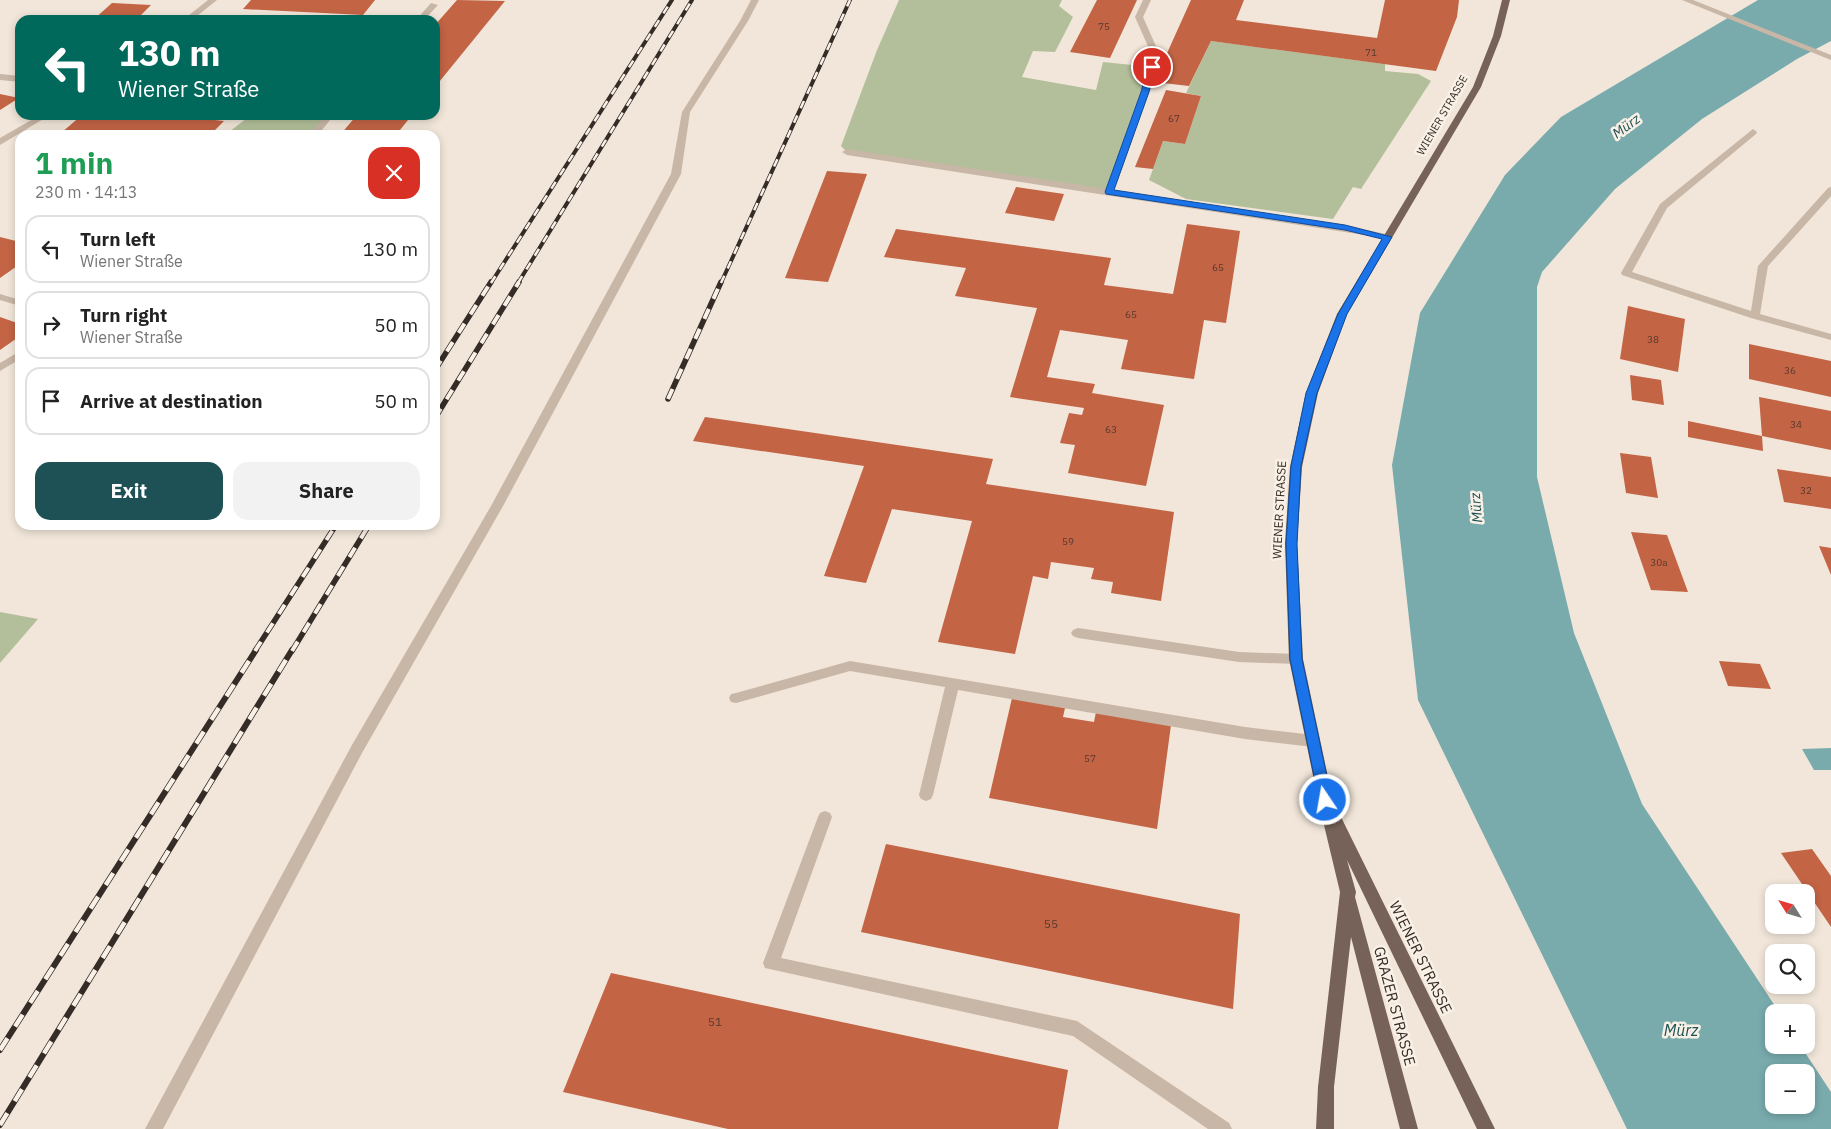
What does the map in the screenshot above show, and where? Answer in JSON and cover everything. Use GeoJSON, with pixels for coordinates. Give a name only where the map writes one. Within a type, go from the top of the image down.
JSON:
{"type":"FeatureCollection","features":[{"type":"Feature","properties":{"kind":"main road","name":"WIENER STRASSE"},"geometry":{"type":"LineString","coordinates":[[1325,1129],[1326,1088],[1348,892],[1325,800],[1296,659],[1292,534],[1296,466],[1312,393],[1342,314],[1478,87],[1497,36],[1506,0]]}},
{"type":"Feature","properties":{"kind":"main road","name":"WIENER STRASSE"},"geometry":{"type":"LineString","coordinates":[[1325,800],[1486,1129]]}},
{"type":"Feature","properties":{"kind":"main road","name":"GRAZER STRASSE"},"geometry":{"type":"LineString","coordinates":[[1348,892],[1374,1000],[1409,1129]]}},
{"type":"Feature","properties":{"kind":"street"},"geometry":{"type":"LineString","coordinates":[[194,15],[213,0]]}},
{"type":"Feature","properties":{"kind":"street"},"geometry":{"type":"LineString","coordinates":[[154,1129],[357,749],[497,506],[676,174],[686,112],[744,21],[755,0]]}},
{"type":"Feature","properties":{"kind":"street"},"geometry":{"type":"LineString","coordinates":[[1109,192],[1145,92],[1155,53],[1139,17],[1147,0]]}},
{"type":"Feature","properties":{"kind":"street"},"geometry":{"type":"LineString","coordinates":[[1686,0],[1831,58]]}},
{"type":"Feature","properties":{"kind":"street"},"geometry":{"type":"LineString","coordinates":[[425,15],[434,5]]}},
{"type":"Feature","properties":{"kind":"street"},"geometry":{"type":"LineString","coordinates":[[0,77],[15,78]]}},
{"type":"Feature","properties":{"kind":"street"},"geometry":{"type":"LineString","coordinates":[[20,130],[37,120]]}},
{"type":"Feature","properties":{"kind":"street"},"geometry":{"type":"LineString","coordinates":[[317,130],[326,120]]}},
{"type":"Feature","properties":{"kind":"street"},"geometry":{"type":"LineString","coordinates":[[1753,132],[1663,206],[1626,274],[1755,316],[1831,337]]}},
{"type":"Feature","properties":{"kind":"street"},"geometry":{"type":"LineString","coordinates":[[0,142],[15,133]]}},
{"type":"Feature","properties":{"kind":"street"},"geometry":{"type":"LineString","coordinates":[[847,152],[1345,228],[1387,237]]}},
{"type":"Feature","properties":{"kind":"street"},"geometry":{"type":"LineString","coordinates":[[1755,316],[1763,266],[1831,190]]}},
{"type":"Feature","properties":{"kind":"street"},"geometry":{"type":"LineString","coordinates":[[0,297],[15,302]]}},
{"type":"Feature","properties":{"kind":"street"},"geometry":{"type":"LineString","coordinates":[[0,368],[15,358]]}},
{"type":"Feature","properties":{"kind":"street"},"geometry":{"type":"LineString","coordinates":[[1078,633],[1239,657],[1296,659]]}},
{"type":"Feature","properties":{"kind":"street"},"geometry":{"type":"LineString","coordinates":[[736,698],[850,666],[1245,733],[1313,741]]}},
{"type":"Feature","properties":{"kind":"street"},"geometry":{"type":"LineString","coordinates":[[926,795],[953,683]]}},
{"type":"Feature","properties":{"kind":"street"},"geometry":{"type":"LineString","coordinates":[[825,817],[771,963],[1077,1029],[1223,1129]]}},
{"type":"Feature","properties":{"kind":"green space"},"geometry":{"type":"Polygon","coordinates":[[[899,0],[1062,0],[1059,6],[1073,17],[1055,52],[1033,51],[1022,77],[1096,90],[1103,62],[1152,67],[1109,192],[847,152],[841,146],[877,50],[899,0]]]}},
{"type":"Feature","properties":{"kind":"green space"},"geometry":{"type":"Polygon","coordinates":[[[1211,41],[1385,64],[1385,71],[1418,74],[1431,81],[1361,189],[1353,187],[1333,219],[1186,199],[1149,180],[1163,141],[1185,144],[1201,96],[1186,93],[1211,41]]]}},
{"type":"Feature","properties":{"kind":"green space"},"geometry":{"type":"Polygon","coordinates":[[[244,120],[326,120],[317,130],[232,130],[244,120]]]}},
{"type":"Feature","properties":{"kind":"green space"},"geometry":{"type":"Polygon","coordinates":[[[0,612],[38,619],[0,663],[0,612]]]}},
{"type":"Feature","properties":{"kind":"water","name":"Mürz"},"geometry":{"type":"Polygon","coordinates":[[[1758,0],[1831,0],[1831,41],[1797,59],[1702,119],[1615,189],[1542,272],[1537,287],[1537,477],[1574,633],[1642,804],[1765,991],[1765,994],[1767,994],[1774,1004],[1765,1004],[1765,1054],[1806,1054],[1813,1064],[1765,1064],[1765,1114],[1815,1114],[1815,1068],[1831,1092],[1831,1129],[1627,1129],[1418,700],[1392,465],[1420,313],[1505,175],[1561,117],[1758,0]]]}},
{"type":"Feature","properties":{"kind":"water"},"geometry":{"type":"Polygon","coordinates":[[[1831,748],[1831,770],[1814,770],[1802,749],[1831,748]]]}},
{"type":"Feature","properties":{"kind":"building"},"geometry":{"type":"Polygon","coordinates":[[[251,0],[375,0],[363,15],[243,9],[251,0]]]}},
{"type":"Feature","properties":{"kind":"building"},"geometry":{"type":"Polygon","coordinates":[[[457,0],[505,1],[440,81],[440,19],[457,0]]]}},
{"type":"Feature","properties":{"kind":"building"},"geometry":{"type":"Polygon","coordinates":[[[1097,0],[1137,0],[1110,58],[1070,52],[1097,0]]]}},
{"type":"Feature","properties":{"kind":"building"},"geometry":{"type":"Polygon","coordinates":[[[1191,0],[1244,0],[1236,20],[1377,38],[1385,0],[1459,0],[1457,17],[1436,71],[1211,41],[1189,86],[1154,82],[1191,0]]]}},
{"type":"Feature","properties":{"kind":"building"},"geometry":{"type":"Polygon","coordinates":[[[112,3],[151,5],[141,15],[99,15],[112,3]]]}},
{"type":"Feature","properties":{"kind":"building"},"geometry":{"type":"Polygon","coordinates":[[[1166,90],[1201,96],[1185,144],[1163,141],[1153,169],[1135,167],[1166,90]]]}},
{"type":"Feature","properties":{"kind":"building"},"geometry":{"type":"Polygon","coordinates":[[[0,94],[15,97],[15,101],[0,110],[0,94]]]}},
{"type":"Feature","properties":{"kind":"building"},"geometry":{"type":"Polygon","coordinates":[[[76,120],[224,121],[215,130],[64,130],[76,120]]]}},
{"type":"Feature","properties":{"kind":"building"},"geometry":{"type":"Polygon","coordinates":[[[353,120],[408,120],[400,130],[344,130],[353,120]]]}},
{"type":"Feature","properties":{"kind":"building"},"geometry":{"type":"Polygon","coordinates":[[[827,171],[867,174],[828,282],[785,278],[827,171]]]}},
{"type":"Feature","properties":{"kind":"building"},"geometry":{"type":"Polygon","coordinates":[[[1016,187],[1064,194],[1054,221],[1005,213],[1016,187]]]}},
{"type":"Feature","properties":{"kind":"building"},"geometry":{"type":"Polygon","coordinates":[[[1187,224],[1240,231],[1226,323],[1204,320],[1194,379],[1121,369],[1128,340],[1060,330],[1047,377],[1095,384],[1092,393],[1164,405],[1146,486],[1068,473],[1075,445],[1060,443],[1069,413],[1082,415],[1084,408],[1010,397],[1037,308],[955,296],[966,268],[884,257],[896,229],[1111,258],[1104,285],[1173,294],[1187,224]]]}},
{"type":"Feature","properties":{"kind":"building"},"geometry":{"type":"Polygon","coordinates":[[[0,237],[15,241],[15,268],[0,278],[0,237]]]}},
{"type":"Feature","properties":{"kind":"building"},"geometry":{"type":"Polygon","coordinates":[[[1628,306],[1685,319],[1678,372],[1620,359],[1628,306]]]}},
{"type":"Feature","properties":{"kind":"building"},"geometry":{"type":"Polygon","coordinates":[[[0,317],[15,322],[15,340],[0,350],[0,317]]]}},
{"type":"Feature","properties":{"kind":"building"},"geometry":{"type":"Polygon","coordinates":[[[1749,344],[1831,361],[1831,397],[1749,379],[1749,344]]]}},
{"type":"Feature","properties":{"kind":"building"},"geometry":{"type":"Polygon","coordinates":[[[1630,375],[1661,380],[1664,405],[1632,400],[1630,375]]]}},
{"type":"Feature","properties":{"kind":"building"},"geometry":{"type":"Polygon","coordinates":[[[1759,397],[1831,411],[1831,450],[1762,436],[1759,397]]]}},
{"type":"Feature","properties":{"kind":"building"},"geometry":{"type":"Polygon","coordinates":[[[705,417],[993,459],[986,484],[1174,512],[1161,601],[1111,593],[1113,582],[1091,579],[1094,568],[1051,562],[1048,579],[1033,576],[1015,654],[938,642],[972,521],[892,509],[866,583],[824,576],[864,466],[693,441],[705,417]]]}},
{"type":"Feature","properties":{"kind":"building"},"geometry":{"type":"Polygon","coordinates":[[[1688,421],[1762,436],[1763,451],[1688,437],[1688,421]]]}},
{"type":"Feature","properties":{"kind":"building"},"geometry":{"type":"Polygon","coordinates":[[[1620,453],[1651,457],[1658,498],[1626,493],[1620,453]]]}},
{"type":"Feature","properties":{"kind":"building"},"geometry":{"type":"Polygon","coordinates":[[[1777,469],[1831,477],[1831,509],[1784,502],[1777,469]]]}},
{"type":"Feature","properties":{"kind":"building"},"geometry":{"type":"Polygon","coordinates":[[[1631,532],[1667,535],[1688,592],[1651,590],[1631,532]]]}},
{"type":"Feature","properties":{"kind":"building"},"geometry":{"type":"Polygon","coordinates":[[[1819,546],[1831,548],[1831,575],[1819,546]]]}},
{"type":"Feature","properties":{"kind":"building"},"geometry":{"type":"Polygon","coordinates":[[[1719,661],[1760,664],[1771,689],[1728,686],[1719,661]]]}},
{"type":"Feature","properties":{"kind":"building"},"geometry":{"type":"Polygon","coordinates":[[[1012,698],[1065,708],[1063,717],[1094,722],[1096,712],[1171,725],[1157,829],[989,798],[1012,698]]]}},
{"type":"Feature","properties":{"kind":"building"},"geometry":{"type":"Polygon","coordinates":[[[886,844],[1240,914],[1233,1009],[861,932],[886,844]]]}},
{"type":"Feature","properties":{"kind":"building"},"geometry":{"type":"Polygon","coordinates":[[[1812,849],[1831,876],[1831,927],[1815,903],[1815,884],[1802,884],[1781,853],[1812,849]]]}},
{"type":"Feature","properties":{"kind":"building"},"geometry":{"type":"Polygon","coordinates":[[[611,973],[1068,1070],[1058,1129],[728,1129],[563,1092],[611,973]]]}},
{"type":"Feature","properties":{"kind":"railway"},"geometry":{"type":"LineString","coordinates":[[491,283],[672,0]]}},
{"type":"Feature","properties":{"kind":"railway"},"geometry":{"type":"LineString","coordinates":[[518,283],[692,0]]}},
{"type":"Feature","properties":{"kind":"railway"},"geometry":{"type":"LineString","coordinates":[[721,283],[850,0]]}},
{"type":"Feature","properties":{"kind":"railway"},"geometry":{"type":"LineString","coordinates":[[440,362],[491,282]]}},
{"type":"Feature","properties":{"kind":"railway"},"geometry":{"type":"LineString","coordinates":[[440,410],[519,282]]}},
{"type":"Feature","properties":{"kind":"railway"},"geometry":{"type":"LineString","coordinates":[[668,399],[721,282]]}},
{"type":"Feature","properties":{"kind":"railway"},"geometry":{"type":"LineString","coordinates":[[255,651],[333,530]]}},
{"type":"Feature","properties":{"kind":"railway"},"geometry":{"type":"LineString","coordinates":[[292,651],[366,530]]}},
{"type":"Feature","properties":{"kind":"railway"},"geometry":{"type":"LineString","coordinates":[[0,1050],[256,650]]}},
{"type":"Feature","properties":{"kind":"railway"},"geometry":{"type":"LineString","coordinates":[[0,1125],[292,650]]}},
{"type":"Feature","properties":{"kind":"route"},"geometry":{"type":"LineString","coordinates":[[1152,67],[1145,92],[1109,192],[1345,228],[1387,237],[1342,314],[1312,393],[1296,466],[1291,544],[1296,659],[1325,800]]}}]}
